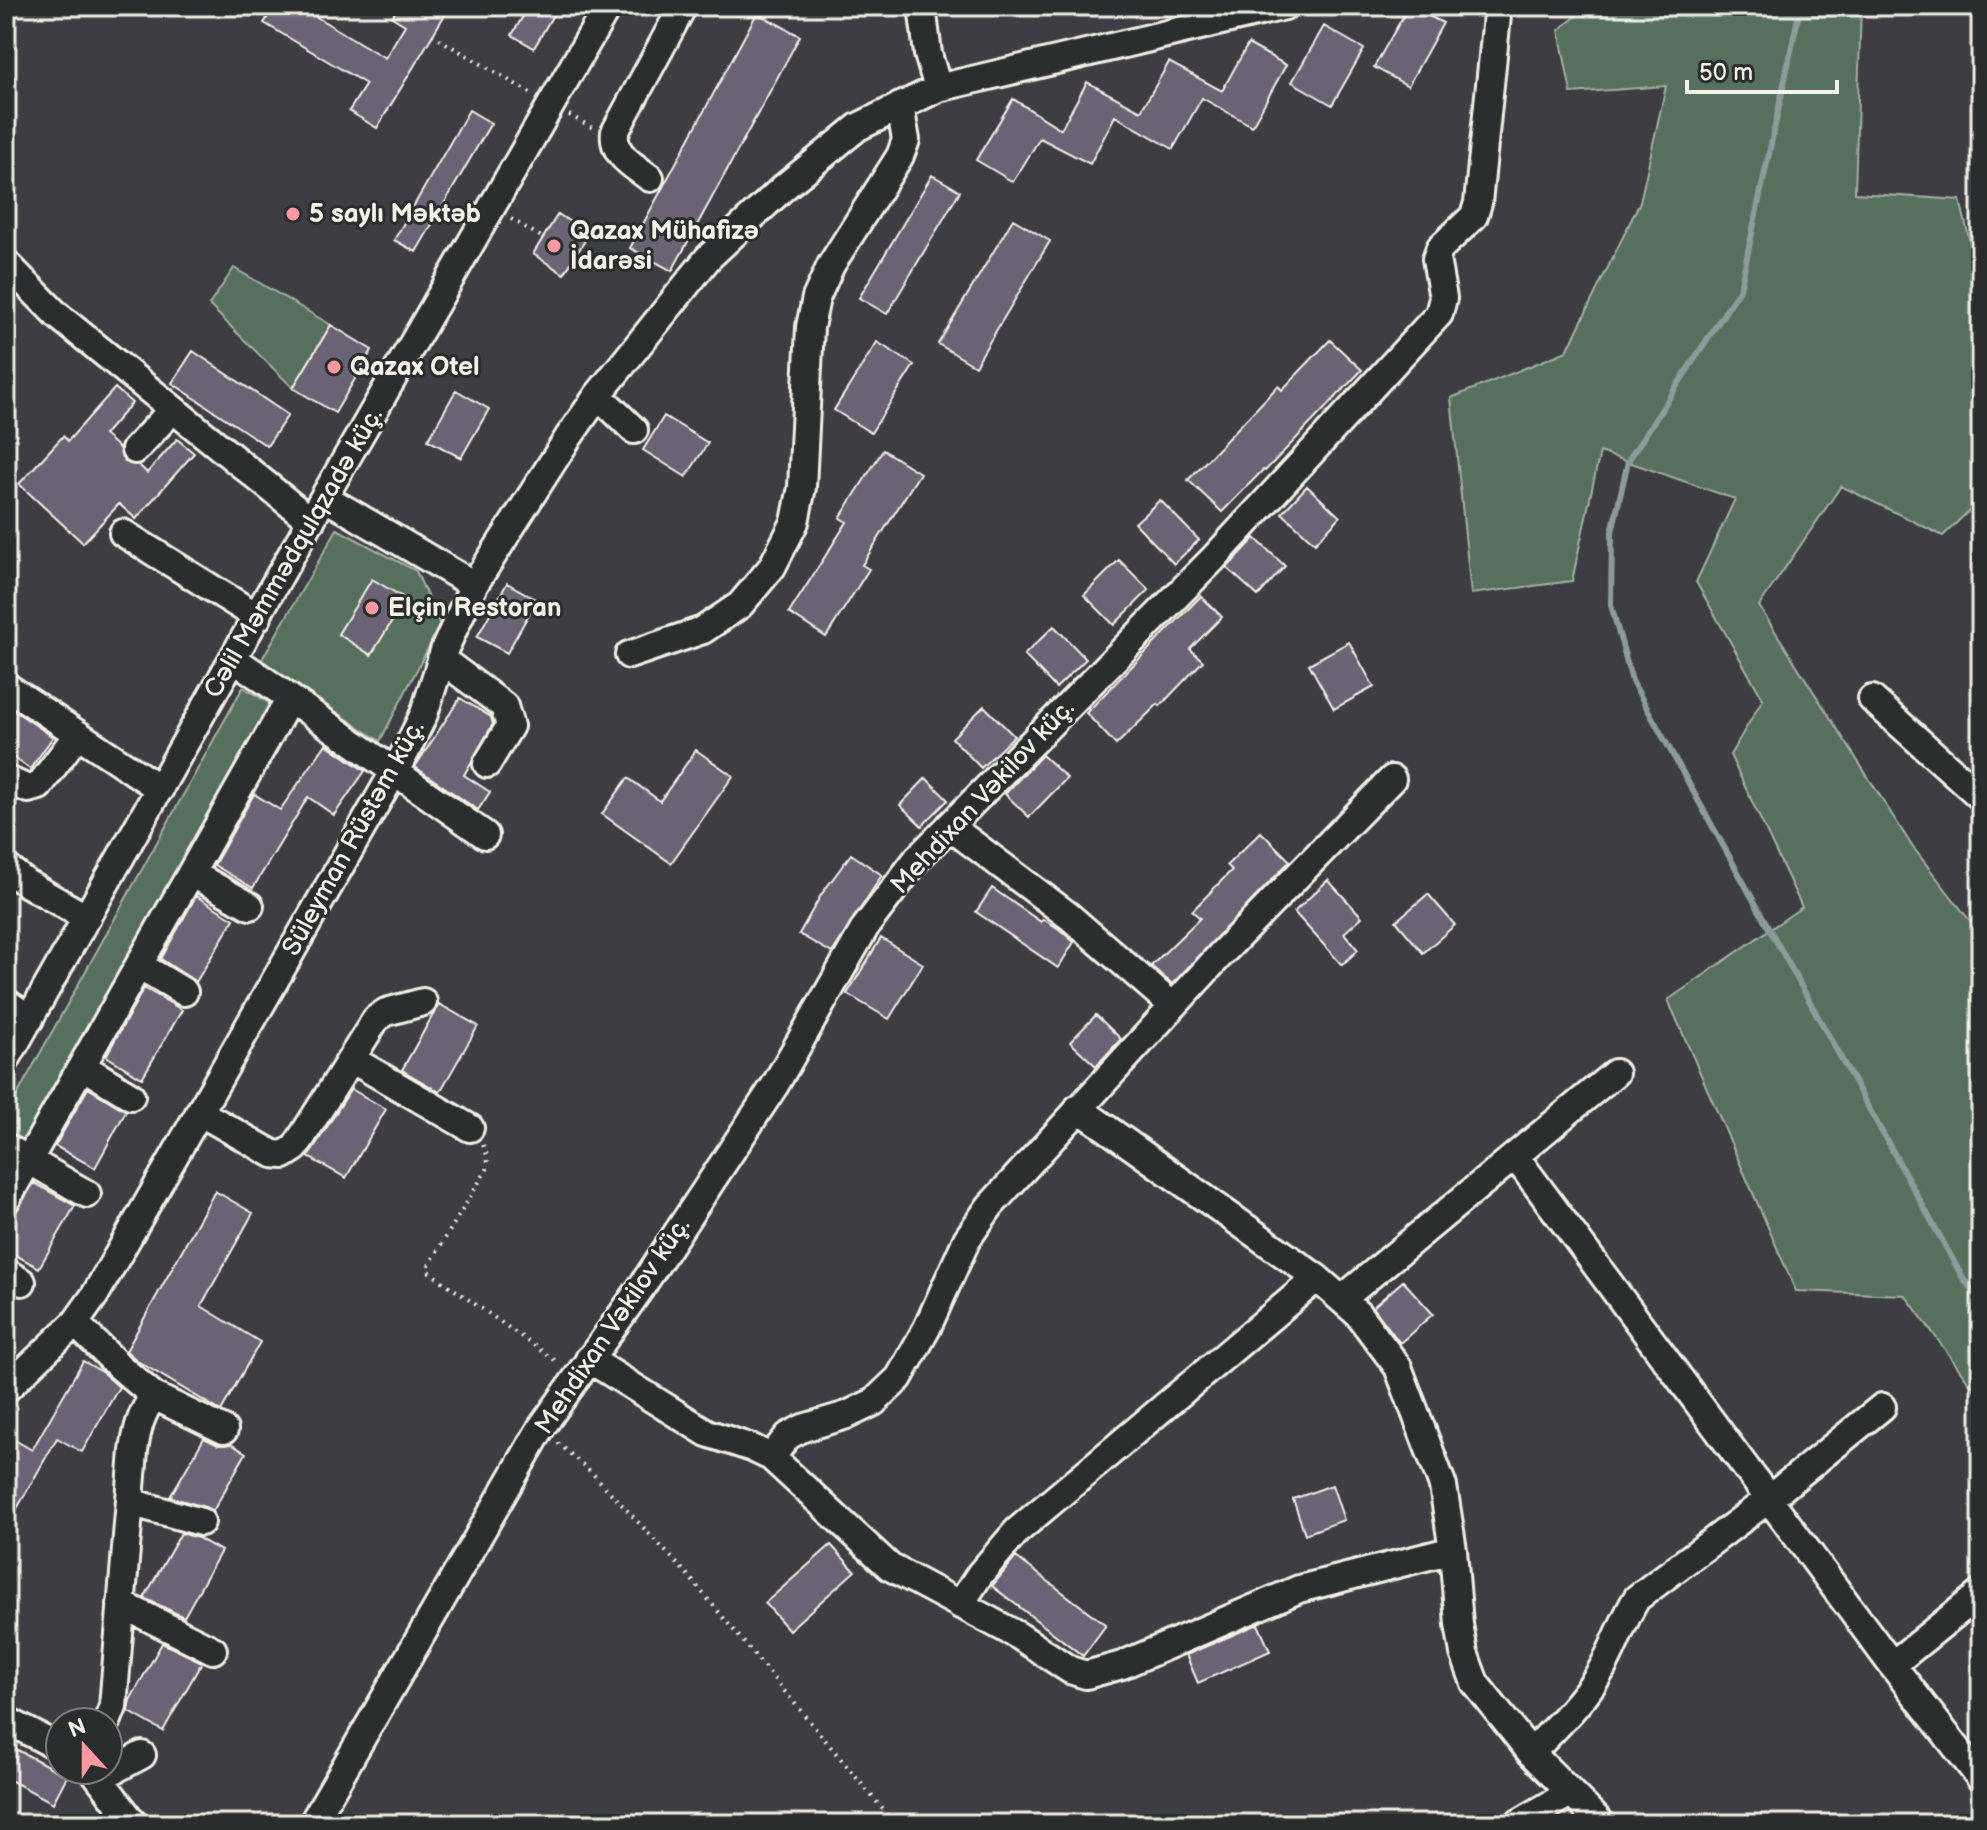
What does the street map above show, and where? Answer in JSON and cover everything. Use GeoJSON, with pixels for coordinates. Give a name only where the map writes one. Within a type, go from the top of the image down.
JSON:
{"type":"FeatureCollection","features":[{"type":"Feature","properties":{"kind":"street","name":"Cəlil Məmmədqulqzadə küç."},"geometry":{"type":"LineString","coordinates":[[6,1060],[324,497],[608,6]]}},
{"type":"Feature","properties":{"kind":"street"},"geometry":{"type":"LineString","coordinates":[[922,6],[928,54],[938,88]]}},
{"type":"Feature","properties":{"kind":"street","name":"Süleyman Rüstəm küç."},"geometry":{"type":"LineString","coordinates":[[6,1389],[75,1323],[95,1295],[394,771],[424,714],[441,659],[474,585],[598,395],[719,248],[783,188],[858,127],[938,88],[1285,6]]}},
{"type":"Feature","properties":{"kind":"street","name":"Mehdixan Vəkilov küç."},"geometry":{"type":"LineString","coordinates":[[312,1824],[541,1428],[640,1289],[775,1085],[866,926],[917,859],[1213,559],[1439,314],[1443,298],[1436,259],[1440,248],[1474,216],[1478,203],[1498,6]]}},
{"type":"Feature","properties":{"kind":"street"},"geometry":{"type":"LineString","coordinates":[[650,178],[619,154],[614,144],[615,132],[671,10]]}},
{"type":"Feature","properties":{"kind":"street"},"geometry":{"type":"LineString","coordinates":[[629,655],[703,630],[740,605],[772,567],[795,522],[802,487],[810,327],[816,298],[831,265],[900,156],[906,140],[900,106]]}},
{"type":"Feature","properties":{"kind":"street"},"geometry":{"type":"LineString","coordinates":[[6,263],[57,315],[311,521]]}},
{"type":"Feature","properties":{"kind":"street"},"geometry":{"type":"LineString","coordinates":[[598,395],[634,430]]}},
{"type":"Feature","properties":{"kind":"street"},"geometry":{"type":"LineString","coordinates":[[135,450],[173,409]]}},
{"type":"Feature","properties":{"kind":"street"},"geometry":{"type":"LineString","coordinates":[[324,497],[474,585]]}},
{"type":"Feature","properties":{"kind":"street"},"geometry":{"type":"LineString","coordinates":[[123,533],[258,617]]}},
{"type":"Feature","properties":{"kind":"street"},"geometry":{"type":"LineString","coordinates":[[234,659],[485,835]]}},
{"type":"Feature","properties":{"kind":"street"},"geometry":{"type":"LineString","coordinates":[[441,659],[504,706],[509,715],[510,726],[487,764]]}},
{"type":"Feature","properties":{"kind":"street"},"geometry":{"type":"LineString","coordinates":[[6,686],[160,789]]}},
{"type":"Feature","properties":{"kind":"street"},"geometry":{"type":"LineString","coordinates":[[6,1200],[17,1154],[82,1066],[290,698]]}},
{"type":"Feature","properties":{"kind":"street"},"geometry":{"type":"LineString","coordinates":[[1872,699],[1981,797]]}},
{"type":"Feature","properties":{"kind":"street"},"geometry":{"type":"LineString","coordinates":[[6,779],[28,789],[39,786],[77,735]]}},
{"type":"Feature","properties":{"kind":"street"},"geometry":{"type":"LineString","coordinates":[[771,1457],[788,1436],[874,1402],[899,1378],[927,1328],[967,1239],[990,1206],[1173,1006],[1392,779]]}},
{"type":"Feature","properties":{"kind":"street"},"geometry":{"type":"LineString","coordinates":[[949,826],[1069,916],[1173,1006]]}},
{"type":"Feature","properties":{"kind":"street"},"geometry":{"type":"LineString","coordinates":[[6,867],[26,883],[87,918]]}},
{"type":"Feature","properties":{"kind":"street"},"geometry":{"type":"LineString","coordinates":[[191,873],[250,906]]}},
{"type":"Feature","properties":{"kind":"street"},"geometry":{"type":"LineString","coordinates":[[139,965],[184,992]]}},
{"type":"Feature","properties":{"kind":"street"},"geometry":{"type":"LineString","coordinates":[[6,1002],[30,1019]]}},
{"type":"Feature","properties":{"kind":"street"},"geometry":{"type":"LineString","coordinates":[[199,1112],[273,1154],[284,1155],[295,1148],[376,1019],[386,1012],[423,1002]]}},
{"type":"Feature","properties":{"kind":"street"},"geometry":{"type":"LineString","coordinates":[[351,1059],[470,1128]]}},
{"type":"Feature","properties":{"kind":"street"},"geometry":{"type":"LineString","coordinates":[[82,1066],[131,1096]]}},
{"type":"Feature","properties":{"kind":"street"},"geometry":{"type":"LineString","coordinates":[[1342,1299],[1615,1073]]}},
{"type":"Feature","properties":{"kind":"street"},"geometry":{"type":"LineString","coordinates":[[1078,1108],[1317,1278],[1358,1314],[1398,1367],[1443,1486],[1462,1639],[1475,1683],[1531,1753],[1602,1824]]}},
{"type":"Feature","properties":{"kind":"street"},"geometry":{"type":"LineString","coordinates":[[17,1154],[87,1194]]}},
{"type":"Feature","properties":{"kind":"street"},"geometry":{"type":"LineString","coordinates":[[1515,1156],[1892,1665],[1981,1779]]}},
{"type":"Feature","properties":{"kind":"street"},"geometry":{"type":"LineString","coordinates":[[960,1605],[980,1574],[1017,1531],[1317,1278]]}},
{"type":"Feature","properties":{"kind":"street"},"geometry":{"type":"LineString","coordinates":[[75,1323],[154,1396],[224,1430]]}},
{"type":"Feature","properties":{"kind":"street"},"geometry":{"type":"LineString","coordinates":[[583,1367],[707,1433],[771,1457],[890,1567],[1019,1636],[1070,1670],[1086,1675],[1113,1668],[1299,1589],[1453,1550]]}},
{"type":"Feature","properties":{"kind":"street"},"geometry":{"type":"LineString","coordinates":[[113,1706],[137,1429],[144,1410],[154,1396]]}},
{"type":"Feature","properties":{"kind":"street"},"geometry":{"type":"LineString","coordinates":[[1531,1753],[1578,1703],[1597,1676],[1613,1649],[1625,1616],[1637,1598],[1770,1498],[1882,1407]]}},
{"type":"Feature","properties":{"kind":"street"},"geometry":{"type":"LineString","coordinates":[[130,1502],[201,1522]]}},
{"type":"Feature","properties":{"kind":"street"},"geometry":{"type":"LineString","coordinates":[[1892,1665],[1981,1593]]}},
{"type":"Feature","properties":{"kind":"street"},"geometry":{"type":"LineString","coordinates":[[121,1604],[213,1650]]}},
{"type":"Feature","properties":{"kind":"street"},"geometry":{"type":"LineString","coordinates":[[6,1720],[44,1740]]}},
{"type":"Feature","properties":{"kind":"street"},"geometry":{"type":"LineString","coordinates":[[124,1763],[142,1755]]}},
{"type":"Feature","properties":{"kind":"street"},"geometry":{"type":"LineString","coordinates":[[106,1786],[134,1824]]}},
{"type":"Feature","properties":{"kind":"street"},"geometry":{"type":"LineString","coordinates":[[1517,1824],[1570,1793]]}},
{"type":"Feature","properties":{"kind":"path"},"geometry":{"type":"LineString","coordinates":[[432,35],[594,129],[615,132]]}},
{"type":"Feature","properties":{"kind":"path"},"geometry":{"type":"LineString","coordinates":[[492,207],[543,238]]}},
{"type":"Feature","properties":{"kind":"path"},"geometry":{"type":"LineString","coordinates":[[470,1128],[482,1143],[488,1158],[487,1169],[428,1271],[583,1367]]}},
{"type":"Feature","properties":{"kind":"path"},"geometry":{"type":"LineString","coordinates":[[541,1428],[591,1472],[687,1574],[895,1824]]}},
{"type":"Feature","properties":{"kind":"green space"},"geometry":{"type":"Polygon","coordinates":[[[1589,6],[1861,6],[1855,193],[1960,200],[1981,288],[1981,499],[1943,536],[1841,486],[1759,606],[1912,846],[1981,935],[1981,1399],[1905,1295],[1796,1291],[1668,1000],[1802,907],[1730,755],[1763,699],[1696,582],[1735,499],[1600,452],[1572,581],[1471,594],[1451,398],[1567,351],[1640,202],[1666,86],[1571,93],[1559,30],[1589,6]]]}},
{"type":"Feature","properties":{"kind":"green space"},"geometry":{"type":"Polygon","coordinates":[[[234,268],[331,325],[293,388],[209,305],[234,268]]]}},
{"type":"Feature","properties":{"kind":"green space"},"geometry":{"type":"Polygon","coordinates":[[[337,529],[416,571],[440,625],[380,741],[261,661],[337,529]]]}},
{"type":"Feature","properties":{"kind":"green space"},"geometry":{"type":"Polygon","coordinates":[[[243,687],[272,705],[27,1144],[6,1132],[6,1115],[243,687]]]}},
{"type":"Feature","properties":{"kind":"building"},"geometry":{"type":"Polygon","coordinates":[[[275,6],[298,6],[385,58],[405,25],[392,17],[399,6],[450,6],[377,128],[349,111],[366,84],[264,23],[275,6]]]}},
{"type":"Feature","properties":{"kind":"building"},"geometry":{"type":"Polygon","coordinates":[[[529,6],[558,6],[534,48],[512,35],[529,6]]]}},
{"type":"Feature","properties":{"kind":"building"},"geometry":{"type":"Polygon","coordinates":[[[1409,6],[1443,23],[1408,86],[1374,67],[1409,6]]]}},
{"type":"Feature","properties":{"kind":"building"},"geometry":{"type":"Polygon","coordinates":[[[757,13],[800,36],[672,271],[630,248],[757,13]]]}},
{"type":"Feature","properties":{"kind":"building"},"geometry":{"type":"Polygon","coordinates":[[[1324,26],[1364,49],[1332,105],[1292,82],[1324,26]]]}},
{"type":"Feature","properties":{"kind":"building"},"geometry":{"type":"Polygon","coordinates":[[[1248,44],[1286,65],[1252,126],[1202,98],[1173,149],[1115,116],[1090,164],[1040,138],[1013,182],[976,160],[1013,99],[1061,129],[1087,82],[1141,111],[1169,62],[1222,91],[1248,44]]]}},
{"type":"Feature","properties":{"kind":"building"},"geometry":{"type":"Polygon","coordinates":[[[469,110],[491,123],[416,252],[394,240],[469,110]]]}},
{"type":"Feature","properties":{"kind":"building"},"geometry":{"type":"Polygon","coordinates":[[[932,175],[960,191],[887,314],[859,298],[932,175]]]}},
{"type":"Feature","properties":{"kind":"building"},"geometry":{"type":"Polygon","coordinates":[[[558,214],[589,234],[564,274],[533,254],[558,214]]]}},
{"type":"Feature","properties":{"kind":"building"},"geometry":{"type":"Polygon","coordinates":[[[1013,219],[1050,241],[975,366],[938,344],[1013,219]]]}},
{"type":"Feature","properties":{"kind":"building"},"geometry":{"type":"Polygon","coordinates":[[[331,325],[372,350],[335,413],[293,388],[331,325]]]}},
{"type":"Feature","properties":{"kind":"building"},"geometry":{"type":"Polygon","coordinates":[[[1330,340],[1362,370],[1222,512],[1188,480],[1278,386],[1282,390],[1330,340]]]}},
{"type":"Feature","properties":{"kind":"building"},"geometry":{"type":"Polygon","coordinates":[[[877,342],[914,365],[871,433],[834,410],[877,342]]]}},
{"type":"Feature","properties":{"kind":"building"},"geometry":{"type":"Polygon","coordinates":[[[193,351],[288,415],[267,446],[172,383],[193,351]]]}},
{"type":"Feature","properties":{"kind":"building"},"geometry":{"type":"Polygon","coordinates":[[[115,388],[132,403],[104,435],[119,448],[125,462],[139,465],[147,473],[177,439],[194,453],[136,519],[119,504],[83,543],[19,484],[63,436],[68,441],[115,388]]]}},
{"type":"Feature","properties":{"kind":"building"},"geometry":{"type":"Polygon","coordinates":[[[456,390],[489,409],[461,458],[428,440],[456,390]]]}},
{"type":"Feature","properties":{"kind":"building"},"geometry":{"type":"Polygon","coordinates":[[[664,416],[708,443],[686,477],[643,450],[664,416]]]}},
{"type":"Feature","properties":{"kind":"building"},"geometry":{"type":"Polygon","coordinates":[[[883,450],[920,473],[862,565],[869,569],[826,637],[789,613],[847,522],[840,518],[883,450]]]}},
{"type":"Feature","properties":{"kind":"building"},"geometry":{"type":"Polygon","coordinates":[[[1307,486],[1340,517],[1315,543],[1282,513],[1307,486]]]}},
{"type":"Feature","properties":{"kind":"building"},"geometry":{"type":"Polygon","coordinates":[[[1160,500],[1199,540],[1174,564],[1135,523],[1160,500]]]}},
{"type":"Feature","properties":{"kind":"building"},"geometry":{"type":"Polygon","coordinates":[[[1255,538],[1285,566],[1258,596],[1227,568],[1255,538]]]}},
{"type":"Feature","properties":{"kind":"building"},"geometry":{"type":"Polygon","coordinates":[[[1119,560],[1149,590],[1114,625],[1084,595],[1119,560]]]}},
{"type":"Feature","properties":{"kind":"building"},"geometry":{"type":"Polygon","coordinates":[[[372,579],[406,599],[371,655],[338,634],[372,579]]]}},
{"type":"Feature","properties":{"kind":"building"},"geometry":{"type":"Polygon","coordinates":[[[507,583],[537,600],[507,653],[477,637],[507,583]]]}},
{"type":"Feature","properties":{"kind":"building"},"geometry":{"type":"Polygon","coordinates":[[[1201,596],[1222,617],[1190,649],[1203,661],[1160,706],[1158,704],[1116,745],[1086,713],[1201,596]]]}},
{"type":"Feature","properties":{"kind":"building"},"geometry":{"type":"Polygon","coordinates":[[[1054,626],[1086,659],[1056,688],[1024,655],[1054,626]]]}},
{"type":"Feature","properties":{"kind":"building"},"geometry":{"type":"Polygon","coordinates":[[[1349,642],[1374,687],[1334,709],[1309,664],[1349,642]]]}},
{"type":"Feature","properties":{"kind":"building"},"geometry":{"type":"Polygon","coordinates":[[[460,698],[491,717],[493,724],[464,775],[490,792],[478,810],[415,767],[460,698]]]}},
{"type":"Feature","properties":{"kind":"building"},"geometry":{"type":"Polygon","coordinates":[[[6,705],[53,737],[30,769],[6,752],[6,705]]]}},
{"type":"Feature","properties":{"kind":"building"},"geometry":{"type":"Polygon","coordinates":[[[984,706],[1014,736],[981,768],[952,738],[984,706]]]}},
{"type":"Feature","properties":{"kind":"building"},"geometry":{"type":"Polygon","coordinates":[[[326,744],[365,771],[334,815],[308,797],[253,888],[214,865],[254,794],[280,810],[326,744]]]}},
{"type":"Feature","properties":{"kind":"building"},"geometry":{"type":"Polygon","coordinates":[[[696,750],[733,776],[671,863],[602,814],[628,778],[660,801],[696,750]]]}},
{"type":"Feature","properties":{"kind":"building"},"geometry":{"type":"Polygon","coordinates":[[[1042,755],[1067,778],[1029,817],[1005,794],[1042,755]]]}},
{"type":"Feature","properties":{"kind":"building"},"geometry":{"type":"Polygon","coordinates":[[[926,778],[948,800],[922,826],[900,805],[926,778]]]}},
{"type":"Feature","properties":{"kind":"building"},"geometry":{"type":"Polygon","coordinates":[[[1261,832],[1290,861],[1172,984],[1151,966],[1200,918],[1192,911],[1232,870],[1227,865],[1261,832]]]}},
{"type":"Feature","properties":{"kind":"building"},"geometry":{"type":"Polygon","coordinates":[[[851,854],[882,875],[832,953],[799,934],[821,895],[851,854]]]}},
{"type":"Feature","properties":{"kind":"building"},"geometry":{"type":"Polygon","coordinates":[[[1328,880],[1362,917],[1344,933],[1358,950],[1342,965],[1294,912],[1328,880]]]}},
{"type":"Feature","properties":{"kind":"building"},"geometry":{"type":"Polygon","coordinates":[[[992,888],[1041,922],[1043,919],[1059,929],[1074,942],[1058,968],[976,912],[992,888]]]}},
{"type":"Feature","properties":{"kind":"building"},"geometry":{"type":"Polygon","coordinates":[[[1428,894],[1455,925],[1423,953],[1396,921],[1428,894]]]}},
{"type":"Feature","properties":{"kind":"building"},"geometry":{"type":"Polygon","coordinates":[[[196,896],[234,919],[196,982],[161,959],[196,896]]]}},
{"type":"Feature","properties":{"kind":"building"},"geometry":{"type":"Polygon","coordinates":[[[881,938],[923,964],[889,1019],[847,994],[881,938]]]}},
{"type":"Feature","properties":{"kind":"building"},"geometry":{"type":"Polygon","coordinates":[[[144,988],[182,1010],[142,1078],[106,1056],[144,988]]]}},
{"type":"Feature","properties":{"kind":"building"},"geometry":{"type":"Polygon","coordinates":[[[439,1004],[478,1026],[440,1092],[402,1070],[439,1004]]]}},
{"type":"Feature","properties":{"kind":"building"},"geometry":{"type":"Polygon","coordinates":[[[1096,1015],[1121,1039],[1096,1066],[1070,1042],[1096,1015]]]}},
{"type":"Feature","properties":{"kind":"building"},"geometry":{"type":"Polygon","coordinates":[[[88,1088],[126,1111],[95,1168],[55,1146],[88,1088]]]}},
{"type":"Feature","properties":{"kind":"building"},"geometry":{"type":"Polygon","coordinates":[[[351,1089],[386,1109],[346,1178],[308,1157],[351,1089]]]}},
{"type":"Feature","properties":{"kind":"building"},"geometry":{"type":"Polygon","coordinates":[[[34,1183],[75,1206],[39,1268],[6,1250],[6,1227],[34,1183]]]}},
{"type":"Feature","properties":{"kind":"building"},"geometry":{"type":"Polygon","coordinates":[[[215,1191],[253,1213],[201,1306],[260,1342],[221,1411],[126,1351],[215,1191]]]}},
{"type":"Feature","properties":{"kind":"building"},"geometry":{"type":"Polygon","coordinates":[[[1403,1281],[1433,1314],[1400,1343],[1373,1307],[1403,1281]]]}},
{"type":"Feature","properties":{"kind":"building"},"geometry":{"type":"Polygon","coordinates":[[[83,1361],[119,1387],[82,1452],[57,1438],[6,1528],[6,1435],[32,1450],[83,1361]]]}},
{"type":"Feature","properties":{"kind":"building"},"geometry":{"type":"Polygon","coordinates":[[[204,1438],[218,1445],[231,1444],[246,1453],[213,1511],[170,1497],[204,1438]]]}},
{"type":"Feature","properties":{"kind":"building"},"geometry":{"type":"Polygon","coordinates":[[[1332,1485],[1344,1520],[1305,1534],[1293,1499],[1332,1485]]]}},
{"type":"Feature","properties":{"kind":"building"},"geometry":{"type":"Polygon","coordinates":[[[181,1533],[198,1538],[221,1551],[184,1617],[144,1598],[181,1533]]]}},
{"type":"Feature","properties":{"kind":"building"},"geometry":{"type":"Polygon","coordinates":[[[831,1545],[855,1571],[789,1630],[765,1603],[831,1545]]]}},
{"type":"Feature","properties":{"kind":"building"},"geometry":{"type":"Polygon","coordinates":[[[1016,1557],[1106,1625],[1083,1656],[992,1586],[1016,1557]]]}},
{"type":"Feature","properties":{"kind":"building"},"geometry":{"type":"Polygon","coordinates":[[[1258,1624],[1270,1651],[1198,1683],[1186,1655],[1258,1624]]]}},
{"type":"Feature","properties":{"kind":"building"},"geometry":{"type":"Polygon","coordinates":[[[162,1643],[202,1662],[163,1731],[128,1711],[130,1700],[162,1643]]]}},
{"type":"Feature","properties":{"kind":"building"},"geometry":{"type":"Polygon","coordinates":[[[6,1744],[44,1764],[44,1786],[62,1786],[53,1803],[6,1778],[6,1744]]]}},
{"type":"Feature","properties":{"kind":"waterway"},"geometry":{"type":"LineString","coordinates":[[1798,18],[1740,289],[1628,461],[1612,532],[1611,605],[1632,681],[1964,1280],[1981,1301]]}},
{"type":"Feature","properties":{"kind":"place","name":"5 saylı Məktəb"},"geometry":{"type":"Point","coordinates":[293,214]}},
{"type":"Feature","properties":{"kind":"place","name":"Qazax Mühafizə İdarəsi"},"geometry":{"type":"Point","coordinates":[554,246]}},
{"type":"Feature","properties":{"kind":"place","name":"Qazax Otel"},"geometry":{"type":"Point","coordinates":[334,367]}},
{"type":"Feature","properties":{"kind":"place","name":"Elçin Restoran"},"geometry":{"type":"Point","coordinates":[372,608]}}]}
